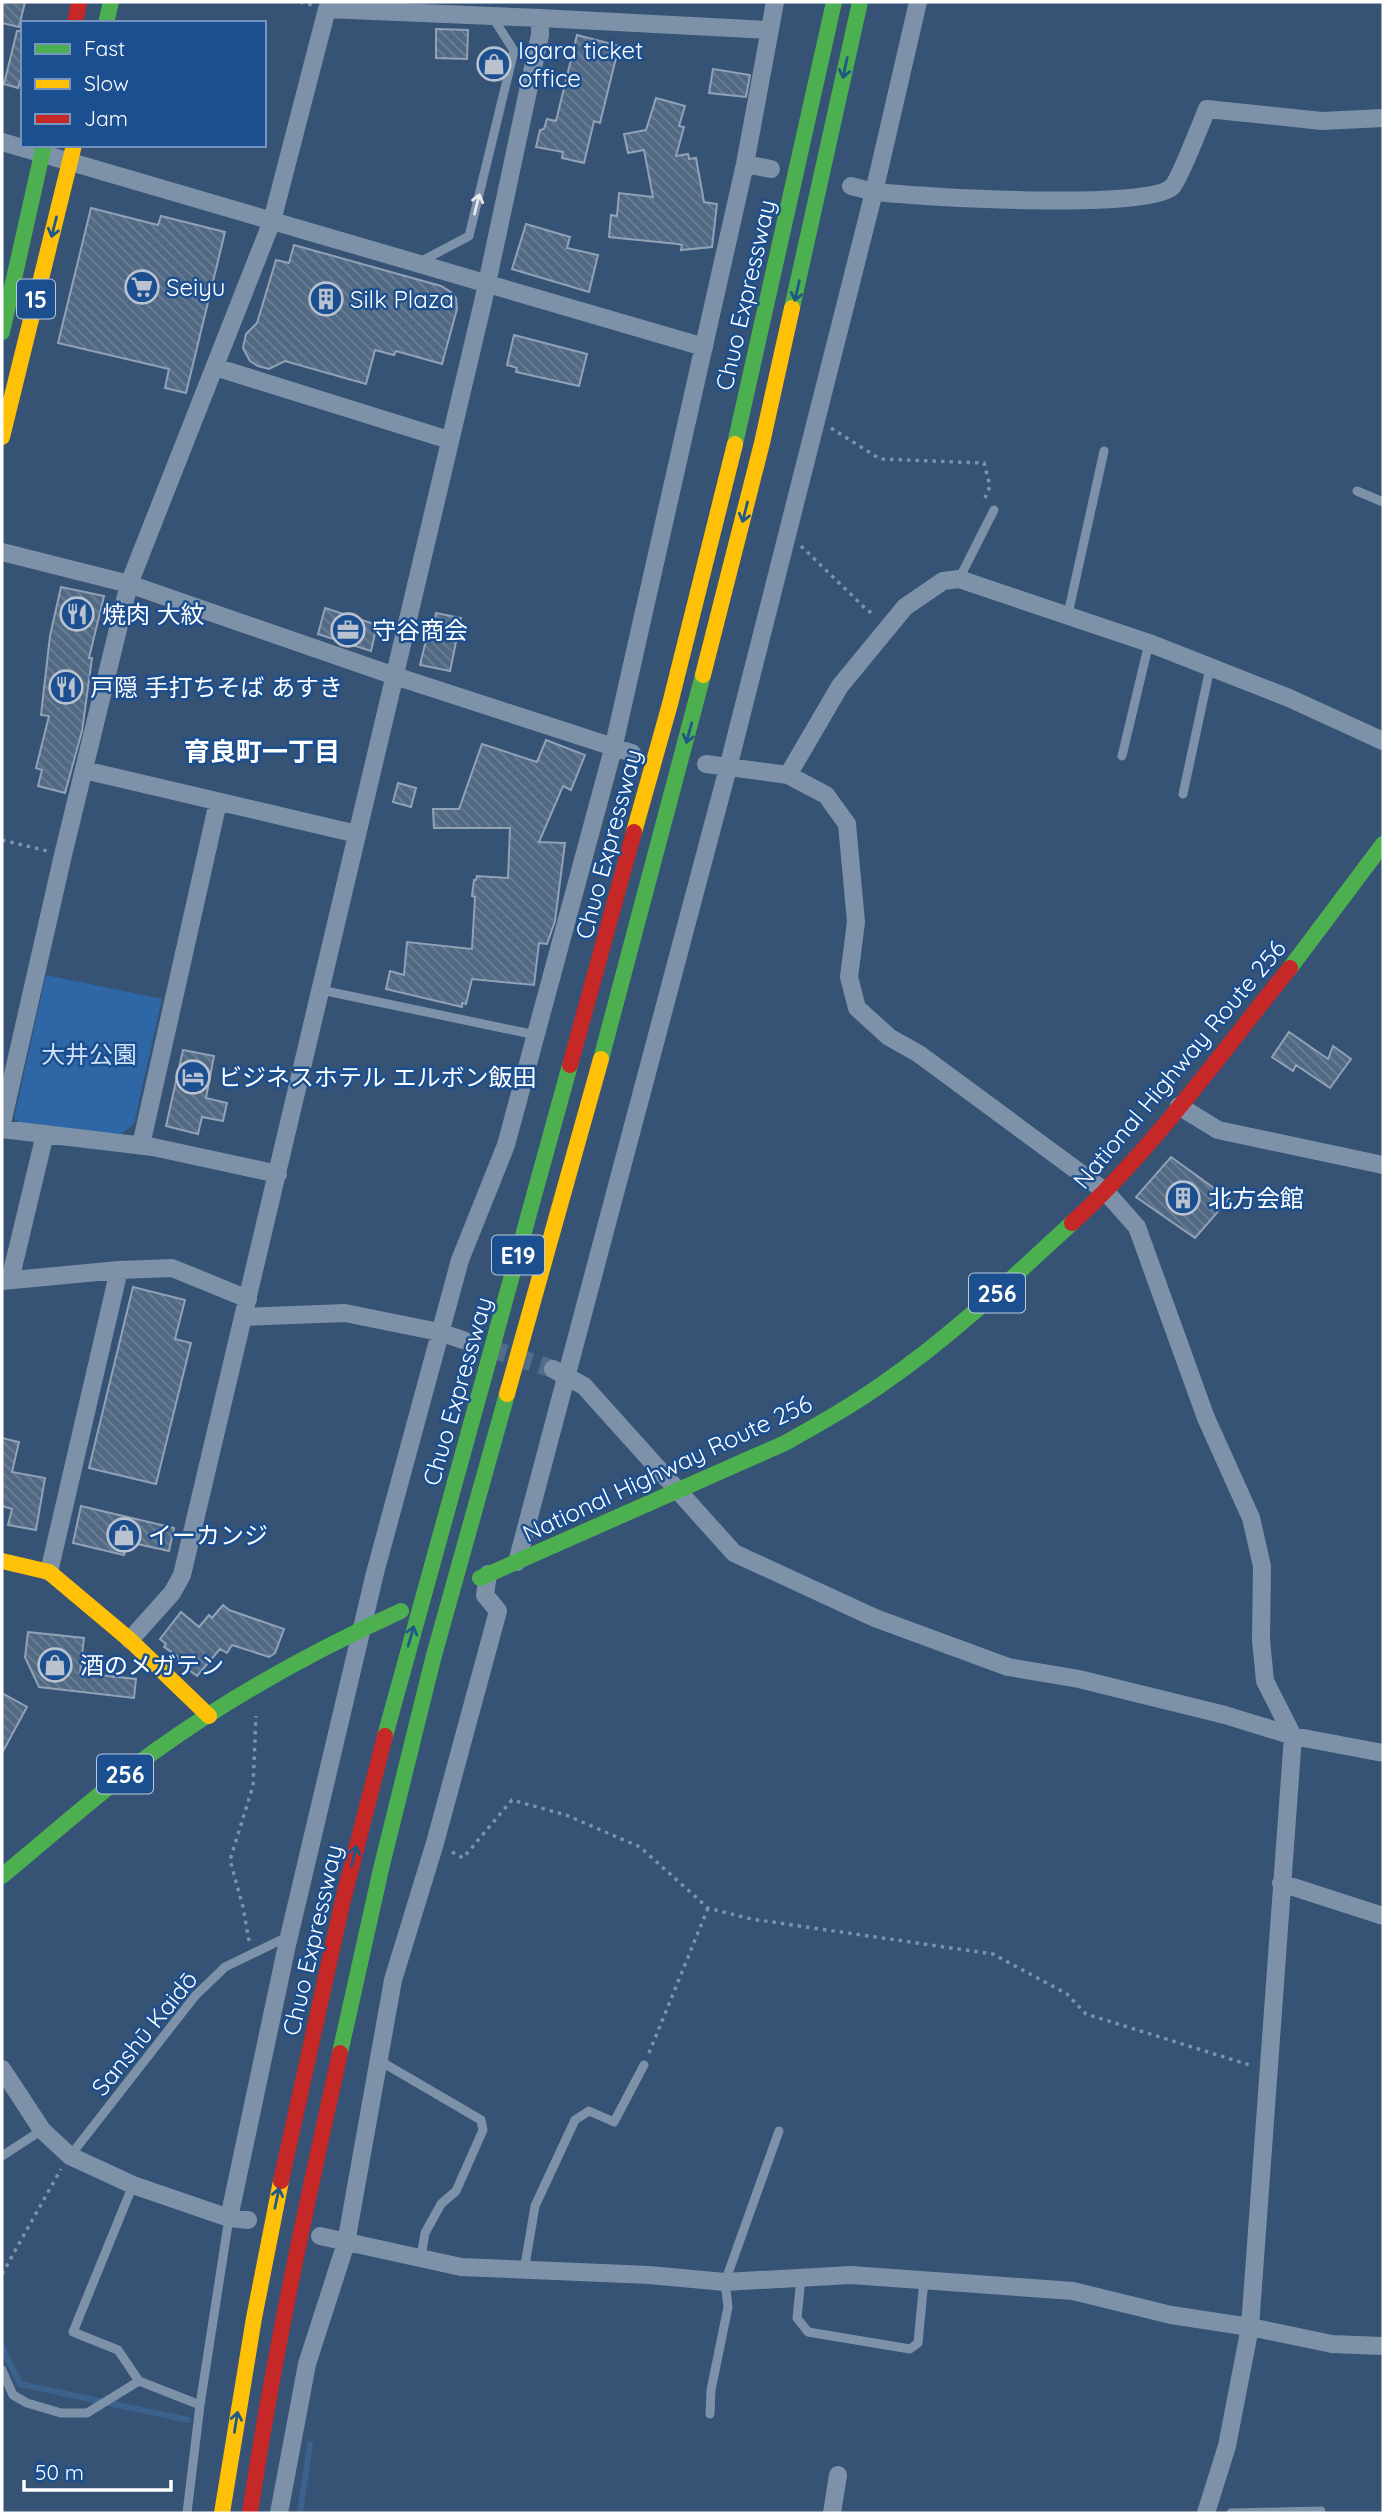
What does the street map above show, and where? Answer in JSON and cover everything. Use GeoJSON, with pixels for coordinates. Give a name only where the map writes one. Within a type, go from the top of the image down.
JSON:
{"type":"FeatureCollection","features":[{"type":"Feature","properties":{"kind":"main road"},"geometry":{"type":"LineString","coordinates":[[75,21],[79,2]]}},
{"type":"Feature","properties":{"kind":"main road"},"geometry":{"type":"LineString","coordinates":[[106,21],[111,2]]}},
{"type":"Feature","properties":{"kind":"main road","name":"Chuo Expressway"},"geometry":{"type":"LineString","coordinates":[[222,2513],[276,2203],[342,1904],[405,1658],[670,704],[736,438],[834,2]]}},
{"type":"Feature","properties":{"kind":"main road","name":"Chuo Expressway"},"geometry":{"type":"LineString","coordinates":[[250,2513],[266,2407],[306,2205],[384,1856],[433,1659],[695,711],[762,443],[860,2]]}},
{"type":"Feature","properties":{"kind":"main road","name":"15"},"geometry":{"type":"LineString","coordinates":[[2,332],[43,149]]}},
{"type":"Feature","properties":{"kind":"main road","name":"15"},"geometry":{"type":"LineString","coordinates":[[2,437],[72,153]]}},
{"type":"Feature","properties":{"kind":"main road","name":"National Highway Route 256"},"geometry":{"type":"LineString","coordinates":[[484,1576],[678,1492],[785,1443],[832,1418],[887,1381],[985,1303],[1106,1192],[1319,932],[1383,844]]}},
{"type":"Feature","properties":{"kind":"main road"},"geometry":{"type":"LineString","coordinates":[[2,1561],[49,1572],[130,1640],[209,1716]]}},
{"type":"Feature","properties":{"kind":"main road","name":"256"},"geometry":{"type":"LineString","coordinates":[[2,1875],[126,1773],[209,1716],[362,1629],[401,1611]]}},
{"type":"Feature","properties":{"kind":"street"},"geometry":{"type":"LineString","coordinates":[[229,2218],[289,1936],[362,1629],[439,1332],[460,1260],[506,1145],[613,749],[745,164],[775,2]]}},
{"type":"Feature","properties":{"kind":"street"},"geometry":{"type":"LineString","coordinates":[[517,1562],[560,1374],[728,768],[874,192],[918,2]]}},
{"type":"Feature","properties":{"kind":"street"},"geometry":{"type":"LineString","coordinates":[[2,1123],[129,584],[272,221],[327,9],[480,11],[540,18],[770,30]]}},
{"type":"Feature","properties":{"kind":"street"},"geometry":{"type":"LineString","coordinates":[[130,1640],[172,1593],[182,1575],[486,285],[535,60],[540,18]]}},
{"type":"Feature","properties":{"kind":"street"},"geometry":{"type":"LineString","coordinates":[[851,186],[874,192],[975,199],[1079,201],[1161,194],[1174,185],[1207,109],[1322,121],[1383,117]]}},
{"type":"Feature","properties":{"kind":"street"},"geometry":{"type":"LineString","coordinates":[[2,142],[21,145]]}},
{"type":"Feature","properties":{"kind":"street"},"geometry":{"type":"LineString","coordinates":[[43,149],[72,153],[272,221],[704,347]]}},
{"type":"Feature","properties":{"kind":"street"},"geometry":{"type":"LineString","coordinates":[[745,164],[771,169]]}},
{"type":"Feature","properties":{"kind":"street"},"geometry":{"type":"LineString","coordinates":[[215,367],[449,440]]}},
{"type":"Feature","properties":{"kind":"street"},"geometry":{"type":"LineString","coordinates":[[2,552],[129,584],[395,676],[632,753]]}},
{"type":"Feature","properties":{"kind":"street"},"geometry":{"type":"LineString","coordinates":[[788,775],[841,686],[905,607],[943,581],[959,579],[1149,643],[1289,698],[1383,741]]}},
{"type":"Feature","properties":{"kind":"street"},"geometry":{"type":"LineString","coordinates":[[706,764],[788,775],[826,795],[847,824],[856,922],[849,977],[857,1008],[889,1037],[919,1054],[1106,1192],[1137,1227],[1206,1418],[1251,1518],[1262,1566],[1261,1640],[1265,1681],[1293,1736],[1250,2327],[1227,2446],[1206,2513]]}},
{"type":"Feature","properties":{"kind":"street"},"geometry":{"type":"LineString","coordinates":[[85,770],[357,834]]}},
{"type":"Feature","properties":{"kind":"street"},"geometry":{"type":"LineString","coordinates":[[141,1145],[218,802]]}},
{"type":"Feature","properties":{"kind":"street"},"geometry":{"type":"LineString","coordinates":[[1179,1106],[1218,1130],[1383,1165]]}},
{"type":"Feature","properties":{"kind":"street"},"geometry":{"type":"LineString","coordinates":[[2,1129],[141,1145],[278,1174]]}},
{"type":"Feature","properties":{"kind":"street"},"geometry":{"type":"LineString","coordinates":[[45,1134],[6,1281],[119,1270],[172,1268],[246,1308],[345,1313],[439,1332],[463,1340]]}},
{"type":"Feature","properties":{"kind":"street"},"geometry":{"type":"LineString","coordinates":[[49,1572],[119,1270]]}},
{"type":"Feature","properties":{"kind":"street"},"geometry":{"type":"LineString","coordinates":[[560,1374],[584,1385],[734,1553],[876,1618],[1008,1667],[1079,1679],[1225,1715],[1293,1736],[1383,1753]]}},
{"type":"Feature","properties":{"kind":"street"},"geometry":{"type":"LineString","coordinates":[[279,2513],[307,2364],[346,2243],[393,1979],[435,1843],[498,1611],[485,1595],[484,1576]]}},
{"type":"Feature","properties":{"kind":"street"},"geometry":{"type":"LineString","coordinates":[[1281,1883],[1383,1916]]}},
{"type":"Feature","properties":{"kind":"street"},"geometry":{"type":"LineString","coordinates":[[2,2069],[42,2130],[70,2156],[133,2185],[229,2218],[248,2220]]}},
{"type":"Feature","properties":{"kind":"street"},"geometry":{"type":"LineString","coordinates":[[320,2236],[461,2267],[649,2275],[725,2282],[851,2275],[1073,2291],[1171,2315],[1250,2327],[1332,2344],[1383,2346]]}},
{"type":"Feature","properties":{"kind":"street"},"geometry":{"type":"LineString","coordinates":[[832,2513],[838,2475]]}},
{"type":"Feature","properties":{"kind":"lane"},"geometry":{"type":"LineString","coordinates":[[416,264],[469,236],[514,51],[480,11]]}},
{"type":"Feature","properties":{"kind":"lane"},"geometry":{"type":"LineString","coordinates":[[1068,614],[1104,451]]}},
{"type":"Feature","properties":{"kind":"lane"},"geometry":{"type":"LineString","coordinates":[[1357,491],[1383,502]]}},
{"type":"Feature","properties":{"kind":"lane"},"geometry":{"type":"LineString","coordinates":[[959,579],[994,510]]}},
{"type":"Feature","properties":{"kind":"lane"},"geometry":{"type":"LineString","coordinates":[[1122,756],[1149,643]]}},
{"type":"Feature","properties":{"kind":"lane"},"geometry":{"type":"LineString","coordinates":[[1183,794],[1210,668]]}},
{"type":"Feature","properties":{"kind":"lane"},"geometry":{"type":"LineString","coordinates":[[321,990],[536,1035]]}},
{"type":"Feature","properties":{"kind":"lane","name":"Sanshū Kaidō"},"geometry":{"type":"LineString","coordinates":[[70,2156],[195,1996],[225,1967],[289,1936]]}},
{"type":"Feature","properties":{"kind":"lane"},"geometry":{"type":"LineString","coordinates":[[380,2061],[481,2120],[483,2130],[456,2191],[441,2204],[425,2233],[421,2258]]}},
{"type":"Feature","properties":{"kind":"lane"},"geometry":{"type":"LineString","coordinates":[[524,2271],[535,2206],[575,2120],[589,2111],[614,2122],[645,2065]]}},
{"type":"Feature","properties":{"kind":"lane"},"geometry":{"type":"LineString","coordinates":[[2,2155],[42,2130]]}},
{"type":"Feature","properties":{"kind":"lane"},"geometry":{"type":"LineString","coordinates":[[710,2414],[711,2390],[728,2307],[725,2282],[779,2131]]}},
{"type":"Feature","properties":{"kind":"lane"},"geometry":{"type":"LineString","coordinates":[[133,2185],[74,2332],[118,2350],[139,2381],[200,2405]]}},
{"type":"Feature","properties":{"kind":"lane"},"geometry":{"type":"LineString","coordinates":[[187,2513],[200,2405],[229,2218]]}},
{"type":"Feature","properties":{"kind":"lane"},"geometry":{"type":"LineString","coordinates":[[801,2278],[797,2318],[808,2332],[910,2349],[918,2343],[924,2280]]}},
{"type":"Feature","properties":{"kind":"lane"},"geometry":{"type":"LineString","coordinates":[[2,2370],[13,2395],[27,2403],[61,2413],[91,2411],[139,2381]]}},
{"type":"Feature","properties":{"kind":"lane"},"geometry":{"type":"LineString","coordinates":[[1231,2513],[1321,2511]]}},
{"type":"Feature","properties":{"kind":"path"},"geometry":{"type":"LineString","coordinates":[[817,418],[880,459],[984,463],[990,486],[985,499]]}},
{"type":"Feature","properties":{"kind":"path"},"geometry":{"type":"LineString","coordinates":[[785,542],[802,546],[868,611],[892,623]]}},
{"type":"Feature","properties":{"kind":"path"},"geometry":{"type":"LineString","coordinates":[[2,840],[63,855]]}},
{"type":"Feature","properties":{"kind":"path"},"geometry":{"type":"LineString","coordinates":[[249,1955],[243,1907],[230,1860],[253,1786],[258,1686]]}},
{"type":"Feature","properties":{"kind":"path"},"geometry":{"type":"LineString","coordinates":[[435,1843],[463,1858],[512,1800],[566,1815],[639,1847],[708,1908],[751,1919],[993,1954],[1067,1994],[1086,2014],[1268,2071]]}},
{"type":"Feature","properties":{"kind":"path"},"geometry":{"type":"LineString","coordinates":[[645,2065],[708,1908]]}},
{"type":"Feature","properties":{"kind":"path"},"geometry":{"type":"LineString","coordinates":[[2,2274],[54,2178],[70,2156]]}},
{"type":"Feature","properties":{"kind":"green space","name":"大井公園"},"geometry":{"type":"Polygon","coordinates":[[[46,975],[162,999],[134,1124],[120,1135],[18,1122],[14,1118],[46,975]]]}},
{"type":"Feature","properties":{"kind":"building"},"geometry":{"type":"Polygon","coordinates":[[[2,2],[25,2],[19,27],[2,23],[2,2]]]}},
{"type":"Feature","properties":{"kind":"building"},"geometry":{"type":"Polygon","coordinates":[[[436,29],[468,30],[467,59],[436,58],[436,29]]]}},
{"type":"Feature","properties":{"kind":"building"},"geometry":{"type":"Polygon","coordinates":[[[17,31],[21,31],[21,78],[18,88],[4,84],[17,31]]]}},
{"type":"Feature","properties":{"kind":"building"},"geometry":{"type":"Polygon","coordinates":[[[577,35],[619,46],[600,123],[594,121],[584,163],[562,158],[563,152],[536,147],[540,130],[544,129],[547,119],[556,121],[577,35]]]}},
{"type":"Feature","properties":{"kind":"building"},"geometry":{"type":"Polygon","coordinates":[[[713,69],[750,75],[746,97],[709,93],[713,69]]]}},
{"type":"Feature","properties":{"kind":"building"},"geometry":{"type":"Polygon","coordinates":[[[656,98],[685,106],[679,126],[684,127],[676,156],[688,154],[689,159],[696,158],[704,202],[717,204],[712,247],[681,250],[682,245],[678,244],[609,237],[611,215],[617,216],[619,193],[653,197],[644,150],[628,153],[624,134],[646,130],[656,98]]]}},
{"type":"Feature","properties":{"kind":"building","name":"Seiyu"},"geometry":{"type":"Polygon","coordinates":[[[91,208],[158,225],[161,216],[225,232],[186,393],[165,388],[169,369],[58,343],[91,208]]]}},
{"type":"Feature","properties":{"kind":"building"},"geometry":{"type":"Polygon","coordinates":[[[526,224],[570,237],[567,248],[598,255],[589,292],[512,269],[526,224]]]}},
{"type":"Feature","properties":{"kind":"building","name":"Silk Plaza"},"geometry":{"type":"Polygon","coordinates":[[[294,245],[441,286],[451,292],[456,298],[457,309],[442,364],[396,351],[394,355],[375,350],[366,384],[285,361],[269,369],[250,361],[243,348],[246,334],[257,323],[276,260],[289,263],[294,245]]]}},
{"type":"Feature","properties":{"kind":"building"},"geometry":{"type":"Polygon","coordinates":[[[514,335],[587,354],[579,386],[516,372],[517,368],[507,365],[514,335]]]}},
{"type":"Feature","properties":{"kind":"building"},"geometry":{"type":"Polygon","coordinates":[[[61,587],[104,596],[89,658],[92,658],[82,731],[65,793],[38,786],[42,770],[36,768],[49,716],[41,715],[50,636],[61,587]]]}},
{"type":"Feature","properties":{"kind":"building","name":"守谷商会"},"geometry":{"type":"Polygon","coordinates":[[[325,608],[377,625],[371,651],[318,634],[325,608]]]}},
{"type":"Feature","properties":{"kind":"building"},"geometry":{"type":"Polygon","coordinates":[[[436,613],[461,618],[450,671],[420,665],[426,640],[430,641],[436,613]]]}},
{"type":"Feature","properties":{"kind":"building"},"geometry":{"type":"Polygon","coordinates":[[[546,740],[585,755],[571,790],[563,786],[539,842],[565,843],[555,921],[547,944],[539,943],[534,985],[472,979],[466,1004],[462,1003],[462,1007],[386,989],[390,971],[404,975],[407,942],[472,949],[474,880],[477,876],[508,878],[510,828],[434,828],[433,809],[459,809],[482,744],[537,762],[546,740]]]}},
{"type":"Feature","properties":{"kind":"building"},"geometry":{"type":"Polygon","coordinates":[[[398,783],[416,788],[411,807],[393,802],[398,783]]]}},
{"type":"Feature","properties":{"kind":"building"},"geometry":{"type":"Polygon","coordinates":[[[1289,1032],[1328,1059],[1333,1046],[1351,1059],[1330,1088],[1296,1065],[1293,1071],[1272,1057],[1289,1032]]]}},
{"type":"Feature","properties":{"kind":"building","name":"ビジネスホテル エルボン飯田"},"geometry":{"type":"Polygon","coordinates":[[[183,1050],[214,1056],[206,1098],[227,1103],[223,1121],[202,1117],[198,1134],[166,1126],[183,1050]]]}},
{"type":"Feature","properties":{"kind":"building","name":"北方会館"},"geometry":{"type":"Polygon","coordinates":[[[1171,1157],[1229,1199],[1195,1238],[1136,1197],[1171,1157]]]}},
{"type":"Feature","properties":{"kind":"building"},"geometry":{"type":"Polygon","coordinates":[[[133,1287],[185,1300],[175,1339],[191,1343],[156,1484],[89,1468],[133,1287]]]}},
{"type":"Feature","properties":{"kind":"building"},"geometry":{"type":"Polygon","coordinates":[[[2,1438],[19,1442],[12,1472],[45,1478],[36,1530],[8,1525],[12,1509],[2,1506],[2,1438]]]}},
{"type":"Feature","properties":{"kind":"building","name":"イーカンジ"},"geometry":{"type":"Polygon","coordinates":[[[81,1506],[174,1528],[169,1551],[128,1542],[124,1555],[73,1543],[81,1506]]]}},
{"type":"Feature","properties":{"kind":"building"},"geometry":{"type":"Polygon","coordinates":[[[223,1605],[229,1610],[284,1629],[275,1653],[269,1657],[232,1645],[227,1653],[220,1649],[197,1676],[177,1661],[180,1658],[164,1647],[166,1644],[160,1639],[181,1612],[199,1627],[209,1615],[212,1618],[223,1605]]]}},
{"type":"Feature","properties":{"kind":"building","name":"酒のメガテン"},"geometry":{"type":"Polygon","coordinates":[[[28,1632],[84,1638],[80,1673],[136,1679],[134,1698],[39,1687],[25,1657],[28,1632]]]}},
{"type":"Feature","properties":{"kind":"building"},"geometry":{"type":"Polygon","coordinates":[[[2,1693],[27,1707],[2,1753],[2,1693]]]}},
{"type":"Feature","properties":{"kind":"waterway"},"geometry":{"type":"LineString","coordinates":[[2,2347],[20,2384],[188,2420]]}},
{"type":"Feature","properties":{"kind":"waterway"},"geometry":{"type":"LineString","coordinates":[[300,2513],[310,2444]]}},
{"type":"Feature","properties":{"kind":"tunnel"},"geometry":{"type":"LineString","coordinates":[[463,1340],[553,1369]]}},
{"type":"Feature","properties":{"kind":"traffic: fast"},"geometry":{"type":"LineString","coordinates":[[106,21],[111,2]]}},
{"type":"Feature","properties":{"kind":"traffic: fast"},"geometry":{"type":"LineString","coordinates":[[735,444],[834,2]]}},
{"type":"Feature","properties":{"kind":"traffic: fast"},"geometry":{"type":"LineString","coordinates":[[792,308],[860,2]]}},
{"type":"Feature","properties":{"kind":"traffic: fast"},"geometry":{"type":"LineString","coordinates":[[2,332],[44,147]]}},
{"type":"Feature","properties":{"kind":"traffic: fast"},"geometry":{"type":"LineString","coordinates":[[601,1059],[703,675]]}},
{"type":"Feature","properties":{"kind":"traffic: fast"},"geometry":{"type":"LineString","coordinates":[[1290,968],[1383,844]]}},
{"type":"Feature","properties":{"kind":"traffic: fast"},"geometry":{"type":"LineString","coordinates":[[385,1736],[570,1065]]}},
{"type":"Feature","properties":{"kind":"traffic: fast"},"geometry":{"type":"LineString","coordinates":[[480,1578],[785,1443],[836,1414],[934,1345],[1072,1223]]}},
{"type":"Feature","properties":{"kind":"traffic: fast"},"geometry":{"type":"LineString","coordinates":[[340,2053],[381,1869],[433,1659],[507,1394]]}},
{"type":"Feature","properties":{"kind":"traffic: fast"},"geometry":{"type":"LineString","coordinates":[[2,1876],[116,1781],[214,1711],[275,1675],[401,1611]]}},
{"type":"Feature","properties":{"kind":"traffic: slow"},"geometry":{"type":"LineString","coordinates":[[2,437],[74,147]]}},
{"type":"Feature","properties":{"kind":"traffic: slow"},"geometry":{"type":"LineString","coordinates":[[703,675],[762,443],[792,308]]}},
{"type":"Feature","properties":{"kind":"traffic: slow"},"geometry":{"type":"LineString","coordinates":[[634,832],[670,704],[735,444]]}},
{"type":"Feature","properties":{"kind":"traffic: slow"},"geometry":{"type":"LineString","coordinates":[[507,1394],[601,1059]]}},
{"type":"Feature","properties":{"kind":"traffic: slow"},"geometry":{"type":"LineString","coordinates":[[2,1561],[49,1572],[130,1640],[209,1716]]}},
{"type":"Feature","properties":{"kind":"traffic: slow"},"geometry":{"type":"LineString","coordinates":[[222,2513],[254,2318],[281,2181]]}},
{"type":"Feature","properties":{"kind":"traffic: jam"},"geometry":{"type":"LineString","coordinates":[[75,21],[79,2]]}},
{"type":"Feature","properties":{"kind":"traffic: jam"},"geometry":{"type":"LineString","coordinates":[[570,1065],[634,832]]}},
{"type":"Feature","properties":{"kind":"traffic: jam"},"geometry":{"type":"LineString","coordinates":[[1072,1223],[1159,1132],[1290,968]]}},
{"type":"Feature","properties":{"kind":"traffic: jam"},"geometry":{"type":"LineString","coordinates":[[281,2181],[342,1904],[385,1736]]}},
{"type":"Feature","properties":{"kind":"traffic: jam"},"geometry":{"type":"LineString","coordinates":[[250,2513],[280,2340],[340,2053]]}},
{"type":"Feature","properties":{"kind":"place","name":"Igara ticket office"},"geometry":{"type":"Point","coordinates":[494,64]}},
{"type":"Feature","properties":{"kind":"place","name":"Seiyu"},"geometry":{"type":"Point","coordinates":[142,287]}},
{"type":"Feature","properties":{"kind":"place","name":"Silk Plaza"},"geometry":{"type":"Point","coordinates":[326,299]}},
{"type":"Feature","properties":{"kind":"place","name":"焼肉 大紋"},"geometry":{"type":"Point","coordinates":[77,614]}},
{"type":"Feature","properties":{"kind":"place","name":"守谷商会"},"geometry":{"type":"Point","coordinates":[348,630]}},
{"type":"Feature","properties":{"kind":"place","name":"戸隠 手打ちそば あすき"},"geometry":{"type":"Point","coordinates":[66,687]}},
{"type":"Feature","properties":{"kind":"place","name":"ビジネスホテル エルボン飯田"},"geometry":{"type":"Point","coordinates":[193,1077]}},
{"type":"Feature","properties":{"kind":"place","name":"北方会館"},"geometry":{"type":"Point","coordinates":[1183,1198]}},
{"type":"Feature","properties":{"kind":"place","name":"イーカンジ"},"geometry":{"type":"Point","coordinates":[124,1535]}},
{"type":"Feature","properties":{"kind":"place","name":"酒のメガテン"},"geometry":{"type":"Point","coordinates":[55,1665]}},
{"type":"Feature","properties":{"kind":"district","name":"育良町一丁目"},"geometry":{"type":"Point","coordinates":[262,751]}}]}
